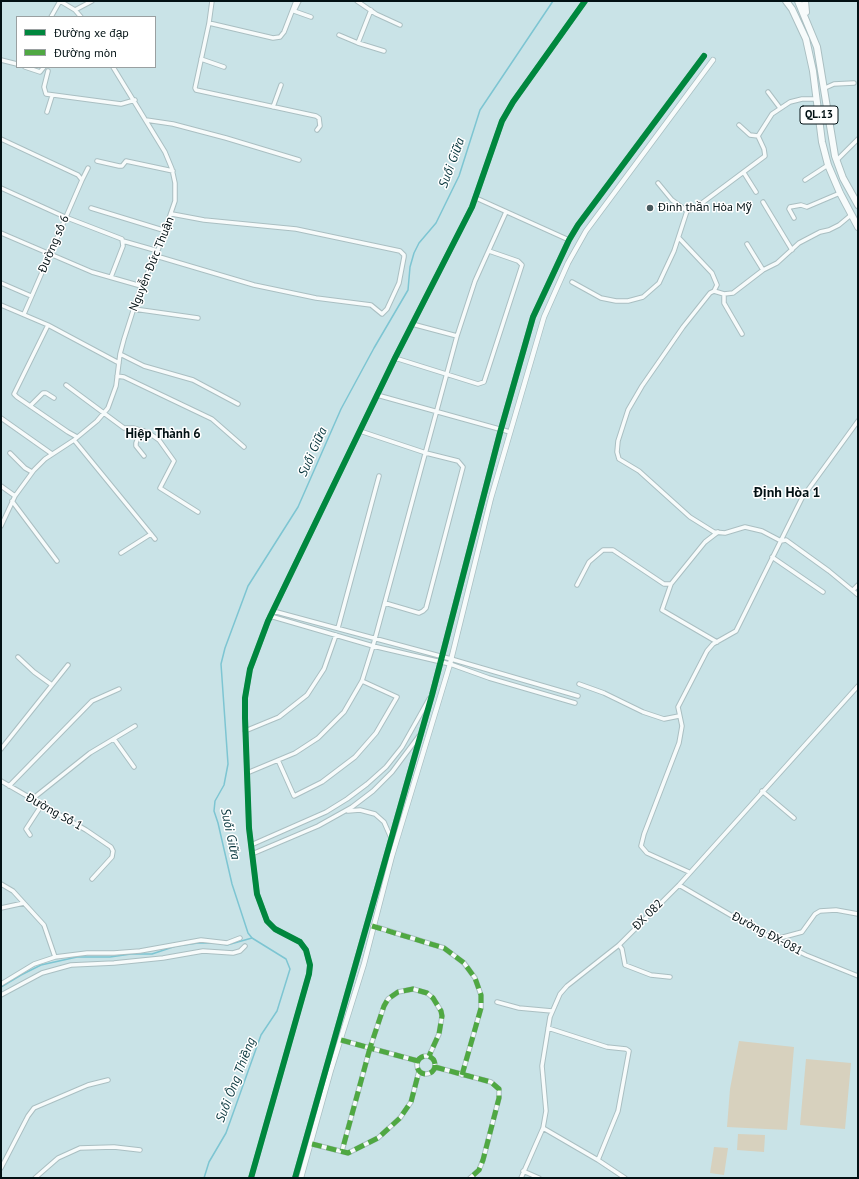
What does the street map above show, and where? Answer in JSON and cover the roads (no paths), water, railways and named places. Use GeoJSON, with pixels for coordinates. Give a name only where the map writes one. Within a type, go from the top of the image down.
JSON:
{"type":"FeatureCollection","features":[{"type":"Feature","properties":{"kind":"highway","name":"QL.13"},"geometry":{"type":"LineString","coordinates":[[786,1],[795,15],[806,39],[817,99],[822,142],[828,165],[851,216],[858,227]]}},
{"type":"Feature","properties":{"kind":"highway","name":"QL.13"},"geometry":{"type":"LineString","coordinates":[[798,1],[809,23],[817,47],[836,161],[843,178],[858,205]]}},
{"type":"Feature","properties":{"kind":"highway"},"geometry":{"type":"LineString","coordinates":[[805,1],[809,23]]}},
{"type":"Feature","properties":{"kind":"street"},"geometry":{"type":"LineString","coordinates":[[52,16],[60,1],[75,10],[80,16]]}},
{"type":"Feature","properties":{"kind":"street"},"geometry":{"type":"LineString","coordinates":[[75,10],[92,1]]}},
{"type":"Feature","properties":{"kind":"street"},"geometry":{"type":"LineString","coordinates":[[212,1],[209,23],[195,88],[196,90],[316,116],[319,118],[320,126],[317,130]]}},
{"type":"Feature","properties":{"kind":"street"},"geometry":{"type":"LineString","coordinates":[[209,23],[274,38],[280,37],[284,32],[297,1]]}},
{"type":"Feature","properties":{"kind":"street"},"geometry":{"type":"LineString","coordinates":[[297,1],[294,11],[311,17]]}},
{"type":"Feature","properties":{"kind":"street"},"geometry":{"type":"LineString","coordinates":[[357,1],[400,25]]}},
{"type":"Feature","properties":{"kind":"street"},"geometry":{"type":"LineString","coordinates":[[251,1178],[309,974],[310,965],[306,950],[300,942],[275,929],[265,918],[258,901],[251,845],[245,731],[245,703],[248,679],[258,644],[270,616],[395,358],[476,198],[497,134],[506,114],[585,1]]}},
{"type":"Feature","properties":{"kind":"street"},"geometry":{"type":"LineString","coordinates":[[358,43],[371,10]]}},
{"type":"Feature","properties":{"kind":"street"},"geometry":{"type":"LineString","coordinates":[[339,35],[384,51]]}},
{"type":"Feature","properties":{"kind":"street"},"geometry":{"type":"LineString","coordinates":[[295,1178],[432,694],[501,429],[533,317],[569,240],[593,204],[704,56]]}},
{"type":"Feature","properties":{"kind":"street"},"geometry":{"type":"LineString","coordinates":[[201,59],[224,67]]}},
{"type":"Feature","properties":{"kind":"street"},"geometry":{"type":"LineString","coordinates":[[1,60],[16,64]]}},
{"type":"Feature","properties":{"kind":"street"},"geometry":{"type":"LineString","coordinates":[[301,1178],[312,1144],[331,1070],[364,964],[372,926],[450,662],[510,432],[542,322],[568,263],[586,231],[714,60]]}},
{"type":"Feature","properties":{"kind":"street"},"geometry":{"type":"LineString","coordinates":[[28,68],[40,72],[43,68]]}},
{"type":"Feature","properties":{"kind":"street","name":"Nguyễn Đức Thuận"},"geometry":{"type":"LineString","coordinates":[[1,526],[12,501],[32,472],[52,454],[74,440],[97,421],[105,412],[114,396],[120,354],[141,286],[158,252],[172,214],[175,201],[173,171],[165,152],[135,100],[114,68]]}},
{"type":"Feature","properties":{"kind":"street"},"geometry":{"type":"LineString","coordinates":[[48,71],[44,87],[46,94],[52,96],[121,104],[135,100]]}},
{"type":"Feature","properties":{"kind":"street"},"geometry":{"type":"LineString","coordinates":[[825,88],[834,84],[854,82]]}},
{"type":"Feature","properties":{"kind":"street"},"geometry":{"type":"LineString","coordinates":[[273,107],[281,85]]}},
{"type":"Feature","properties":{"kind":"street"},"geometry":{"type":"LineString","coordinates":[[768,92],[780,108]]}},
{"type":"Feature","properties":{"kind":"street"},"geometry":{"type":"LineString","coordinates":[[47,112],[52,96]]}},
{"type":"Feature","properties":{"kind":"street"},"geometry":{"type":"LineString","coordinates":[[758,136],[772,114],[780,108],[802,99],[817,99]]}},
{"type":"Feature","properties":{"kind":"street"},"geometry":{"type":"LineString","coordinates":[[146,120],[173,124],[299,160]]}},
{"type":"Feature","properties":{"kind":"street"},"geometry":{"type":"LineString","coordinates":[[739,125],[750,135],[758,136]]}},
{"type":"Feature","properties":{"kind":"street"},"geometry":{"type":"LineString","coordinates":[[687,211],[704,204],[765,156],[764,149],[758,136]]}},
{"type":"Feature","properties":{"kind":"street"},"geometry":{"type":"LineString","coordinates":[[1,139],[78,175],[82,180]]}},
{"type":"Feature","properties":{"kind":"street"},"geometry":{"type":"LineString","coordinates":[[836,161],[858,139]]}},
{"type":"Feature","properties":{"kind":"street"},"geometry":{"type":"LineString","coordinates":[[97,161],[122,166],[126,161],[173,171]]}},
{"type":"Feature","properties":{"kind":"street"},"geometry":{"type":"LineString","coordinates":[[805,180],[828,165]]}},
{"type":"Feature","properties":{"kind":"street","name":"Đường số 6"},"geometry":{"type":"LineString","coordinates":[[24,314],[65,217],[88,168]]}},
{"type":"Feature","properties":{"kind":"street"},"geometry":{"type":"LineString","coordinates":[[744,173],[756,192]]}},
{"type":"Feature","properties":{"kind":"street"},"geometry":{"type":"LineString","coordinates":[[658,183],[672,200],[687,211]]}},
{"type":"Feature","properties":{"kind":"street"},"geometry":{"type":"LineString","coordinates":[[1,188],[65,217],[116,236],[123,241],[158,252]]}},
{"type":"Feature","properties":{"kind":"street"},"geometry":{"type":"LineString","coordinates":[[794,218],[789,209],[790,207],[800,205],[808,206],[840,193]]}},
{"type":"Feature","properties":{"kind":"street"},"geometry":{"type":"LineString","coordinates":[[476,198],[569,240]]}},
{"type":"Feature","properties":{"kind":"street"},"geometry":{"type":"LineString","coordinates":[[763,202],[792,250]]}},
{"type":"Feature","properties":{"kind":"street"},"geometry":{"type":"LineString","coordinates":[[91,208],[166,231]]}},
{"type":"Feature","properties":{"kind":"street"},"geometry":{"type":"LineString","coordinates":[[572,282],[601,298],[608,300],[628,301],[643,297],[659,283],[679,238],[687,211]]}},
{"type":"Feature","properties":{"kind":"street"},"geometry":{"type":"LineString","coordinates":[[247,773],[303,748],[325,732],[344,712],[362,681],[376,638],[457,336],[475,281],[506,212]]}},
{"type":"Feature","properties":{"kind":"street"},"geometry":{"type":"LineString","coordinates":[[156,256],[254,285],[316,298],[371,305],[382,314],[387,309],[399,283],[404,257],[404,254],[400,251],[296,229],[204,220],[172,214]]}},
{"type":"Feature","properties":{"kind":"street"},"geometry":{"type":"LineString","coordinates":[[714,291],[724,294],[734,293],[763,270],[777,263],[799,243],[820,232],[829,230],[839,225],[851,216]]}},
{"type":"Feature","properties":{"kind":"street"},"geometry":{"type":"LineString","coordinates":[[1,233],[50,252],[92,272],[141,286]]}},
{"type":"Feature","properties":{"kind":"street"},"geometry":{"type":"LineString","coordinates":[[679,238],[712,273],[717,285],[714,291],[710,293],[683,327],[642,386],[628,410],[618,441],[617,452],[619,459],[639,471],[690,517],[714,532],[725,533],[745,527],[762,531],[781,541],[786,540],[794,544],[858,595]]}},
{"type":"Feature","properties":{"kind":"street"},"geometry":{"type":"LineString","coordinates":[[111,277],[124,246],[123,241]]}},
{"type":"Feature","properties":{"kind":"street"},"geometry":{"type":"LineString","coordinates":[[747,244],[763,270]]}},
{"type":"Feature","properties":{"kind":"street"},"geometry":{"type":"LineString","coordinates":[[395,358],[447,373],[478,384],[484,382],[522,266],[518,261],[488,251]]}},
{"type":"Feature","properties":{"kind":"street"},"geometry":{"type":"LineString","coordinates":[[1,283],[31,296]]}},
{"type":"Feature","properties":{"kind":"street"},"geometry":{"type":"LineString","coordinates":[[724,294],[724,303],[742,334]]}},
{"type":"Feature","properties":{"kind":"street"},"geometry":{"type":"LineString","coordinates":[[1,305],[48,325],[119,363]]}},
{"type":"Feature","properties":{"kind":"street"},"geometry":{"type":"LineString","coordinates":[[134,309],[198,318]]}},
{"type":"Feature","properties":{"kind":"street"},"geometry":{"type":"LineString","coordinates":[[412,324],[457,336]]}},
{"type":"Feature","properties":{"kind":"street"},"geometry":{"type":"LineString","coordinates":[[48,325],[14,394],[78,437]]}},
{"type":"Feature","properties":{"kind":"street"},"geometry":{"type":"LineString","coordinates":[[120,354],[144,366],[165,370],[193,380],[238,404]]}},
{"type":"Feature","properties":{"kind":"street"},"geometry":{"type":"LineString","coordinates":[[117,376],[124,377],[212,419],[244,447]]}},
{"type":"Feature","properties":{"kind":"street"},"geometry":{"type":"LineString","coordinates":[[66,385],[105,412],[124,428],[134,428],[144,431],[159,440],[174,459],[160,488],[198,512]]}},
{"type":"Feature","properties":{"kind":"street"},"geometry":{"type":"LineString","coordinates":[[30,406],[43,393],[46,393],[54,398]]}},
{"type":"Feature","properties":{"kind":"street"},"geometry":{"type":"LineString","coordinates":[[377,396],[510,432]]}},
{"type":"Feature","properties":{"kind":"street"},"geometry":{"type":"LineString","coordinates":[[1,418],[52,454]]}},
{"type":"Feature","properties":{"kind":"street"},"geometry":{"type":"LineString","coordinates":[[689,872],[647,853],[641,846],[644,834],[679,743],[682,726],[678,707],[707,651],[717,642],[736,631],[802,498],[858,421]]}},
{"type":"Feature","properties":{"kind":"street"},"geometry":{"type":"LineString","coordinates":[[144,431],[139,435],[136,443],[136,446],[144,456]]}},
{"type":"Feature","properties":{"kind":"street"},"geometry":{"type":"LineString","coordinates":[[360,431],[426,453],[458,461],[463,467],[426,608],[419,613],[385,603]]}},
{"type":"Feature","properties":{"kind":"street"},"geometry":{"type":"LineString","coordinates":[[74,440],[154,539]]}},
{"type":"Feature","properties":{"kind":"street"},"geometry":{"type":"LineString","coordinates":[[10,452],[25,468],[32,472]]}},
{"type":"Feature","properties":{"kind":"street"},"geometry":{"type":"LineString","coordinates":[[338,628],[379,476]]}},
{"type":"Feature","properties":{"kind":"street"},"geometry":{"type":"LineString","coordinates":[[1,486],[15,496]]}},
{"type":"Feature","properties":{"kind":"street"},"geometry":{"type":"LineString","coordinates":[[12,501],[57,561]]}},
{"type":"Feature","properties":{"kind":"street"},"geometry":{"type":"LineString","coordinates":[[717,642],[662,610],[671,584],[705,542],[718,532]]}},
{"type":"Feature","properties":{"kind":"street"},"geometry":{"type":"LineString","coordinates":[[121,553],[151,534]]}},
{"type":"Feature","properties":{"kind":"street"},"geometry":{"type":"LineString","coordinates":[[577,585],[589,562],[603,550],[613,550],[664,584],[671,584]]}},
{"type":"Feature","properties":{"kind":"street"},"geometry":{"type":"LineString","coordinates":[[772,557],[823,592]]}},
{"type":"Feature","properties":{"kind":"street"},"geometry":{"type":"LineString","coordinates":[[853,590],[858,585]]}},
{"type":"Feature","properties":{"kind":"street"},"geometry":{"type":"LineString","coordinates":[[273,611],[376,638],[450,662],[578,696]]}},
{"type":"Feature","properties":{"kind":"street"},"geometry":{"type":"LineString","coordinates":[[270,616],[373,646],[441,659]]}},
{"type":"Feature","properties":{"kind":"street"},"geometry":{"type":"LineString","coordinates":[[245,731],[279,717],[307,695],[324,669],[336,635]]}},
{"type":"Feature","properties":{"kind":"street"},"geometry":{"type":"LineString","coordinates":[[18,657],[34,672],[52,685]]}},
{"type":"Feature","properties":{"kind":"street"},"geometry":{"type":"LineString","coordinates":[[450,662],[489,678],[575,703]]}},
{"type":"Feature","properties":{"kind":"street"},"geometry":{"type":"LineString","coordinates":[[1,749],[68,665]]}},
{"type":"Feature","properties":{"kind":"street"},"geometry":{"type":"LineString","coordinates":[[278,760],[294,796],[322,782],[355,757],[376,733],[397,697],[362,681]]}},
{"type":"Feature","properties":{"kind":"street"},"geometry":{"type":"LineString","coordinates":[[579,684],[604,693],[643,712],[664,719],[679,716]]}},
{"type":"Feature","properties":{"kind":"street","name":"ĐX 082"},"geometry":{"type":"LineString","coordinates":[[521,1178],[542,1128],[546,1111],[542,1066],[548,1028],[555,1003],[567,986],[619,945],[679,885],[689,872],[858,686]]}},
{"type":"Feature","properties":{"kind":"street"},"geometry":{"type":"LineString","coordinates":[[9,786],[92,702],[119,689]]}},
{"type":"Feature","properties":{"kind":"street"},"geometry":{"type":"LineString","coordinates":[[251,845],[326,812],[347,800],[367,784],[386,767],[402,747],[432,694]]}},
{"type":"Feature","properties":{"kind":"street"},"geometry":{"type":"LineString","coordinates":[[31,800],[90,753],[135,726]]}},
{"type":"Feature","properties":{"kind":"street"},"geometry":{"type":"LineString","coordinates":[[252,854],[318,826],[341,814],[363,799],[383,782],[401,762],[420,734]]}},
{"type":"Feature","properties":{"kind":"street"},"geometry":{"type":"LineString","coordinates":[[114,739],[134,767]]}},
{"type":"Feature","properties":{"kind":"street","name":"Đường Số 1"},"geometry":{"type":"LineString","coordinates":[[1,781],[31,800],[107,843],[113,851],[112,857],[92,880]]}},
{"type":"Feature","properties":{"kind":"street"},"geometry":{"type":"LineString","coordinates":[[762,791],[794,818]]}},
{"type":"Feature","properties":{"kind":"street"},"geometry":{"type":"LineString","coordinates":[[30,835],[26,829],[42,806]]}},
{"type":"Feature","properties":{"kind":"street"},"geometry":{"type":"LineString","coordinates":[[341,814],[355,810],[372,812],[384,822],[391,838]]}},
{"type":"Feature","properties":{"kind":"street"},"geometry":{"type":"LineString","coordinates":[[1,884],[13,891],[44,925],[55,957]]}},
{"type":"Feature","properties":{"kind":"street","name":"Đường ĐX-081"},"geometry":{"type":"LineString","coordinates":[[679,885],[806,955],[858,976]]}},
{"type":"Feature","properties":{"kind":"street"},"geometry":{"type":"LineString","coordinates":[[1,908],[24,903]]}},
{"type":"Feature","properties":{"kind":"street"},"geometry":{"type":"LineString","coordinates":[[776,939],[802,932],[815,914],[820,911],[836,910],[858,914]]}},
{"type":"Feature","properties":{"kind":"street"},"geometry":{"type":"LineString","coordinates":[[372,926],[444,948],[464,962],[475,978],[481,995],[482,1008],[462,1075]]}},
{"type":"Feature","properties":{"kind":"street"},"geometry":{"type":"LineString","coordinates":[[1,984],[34,964],[55,957],[87,953],[114,953],[147,950],[201,940],[227,943],[240,938]]}},
{"type":"Feature","properties":{"kind":"street"},"geometry":{"type":"LineString","coordinates":[[619,945],[622,949],[625,965],[651,975],[670,977]]}},
{"type":"Feature","properties":{"kind":"street"},"geometry":{"type":"LineString","coordinates":[[1,995],[42,973],[71,965],[114,963],[163,958],[203,951],[233,953],[240,951],[245,946]]}},
{"type":"Feature","properties":{"kind":"street"},"geometry":{"type":"LineString","coordinates":[[342,1152],[370,1048],[384,1006],[388,999],[398,992],[413,989],[427,993],[433,998],[441,1011],[442,1016],[439,1034],[429,1056]]}},
{"type":"Feature","properties":{"kind":"street"},"geometry":{"type":"LineString","coordinates":[[497,1002],[519,1008],[552,1011]]}},
{"type":"Feature","properties":{"kind":"street"},"geometry":{"type":"LineString","coordinates":[[548,1028],[607,1047],[626,1049],[629,1051],[618,1110],[598,1160]]}},
{"type":"Feature","properties":{"kind":"street"},"geometry":{"type":"LineString","coordinates":[[334,1038],[418,1061]]}},
{"type":"Feature","properties":{"kind":"street"},"geometry":{"type":"LineString","coordinates":[[312,1144],[348,1153],[363,1147],[378,1138],[400,1118],[411,1102],[419,1071],[417,1066],[418,1061],[422,1057],[429,1056]]}},
{"type":"Feature","properties":{"kind":"street"},"geometry":{"type":"LineString","coordinates":[[419,1071],[424,1074],[429,1074],[433,1071],[435,1066],[433,1059],[429,1056]]}},
{"type":"Feature","properties":{"kind":"street"},"geometry":{"type":"LineString","coordinates":[[435,1066],[462,1075],[491,1082],[496,1085],[500,1093],[483,1160],[479,1170],[470,1178]]}},
{"type":"Feature","properties":{"kind":"street"},"geometry":{"type":"LineString","coordinates":[[1,1168],[28,1116],[37,1106],[94,1082],[108,1080]]}},
{"type":"Feature","properties":{"kind":"street"},"geometry":{"type":"LineString","coordinates":[[542,1128],[598,1160],[625,1178]]}},
{"type":"Feature","properties":{"kind":"street"},"geometry":{"type":"LineString","coordinates":[[35,1178],[58,1158],[80,1148],[114,1147],[140,1150]]}},
{"type":"Feature","properties":{"kind":"street"},"geometry":{"type":"LineString","coordinates":[[523,1171],[539,1178]]}},
{"type":"Feature","properties":{"kind":"waterway","name":"Suối Giữa"},"geometry":{"type":"LineString","coordinates":[[204,1178],[209,1162],[226,1133],[261,1035],[277,1011],[290,969],[286,959],[252,938],[248,933],[232,884],[214,811],[215,801],[224,785],[228,764],[221,664],[225,648],[248,586],[298,507],[341,409],[408,290],[410,267],[414,253],[419,243],[436,223],[459,176],[480,110],[553,1]]}},
{"type":"Feature","properties":{"kind":"waterway"},"geometry":{"type":"LineString","coordinates":[[223,944],[227,945],[252,938]]}},
{"type":"Feature","properties":{"kind":"waterway"},"geometry":{"type":"LineString","coordinates":[[1,987],[41,965],[77,957],[110,957],[131,954],[152,954],[176,946],[198,943],[215,943]]}},
{"type":"Feature","properties":{"kind":"place","name":"Đình thần Hòa Mỹ"},"geometry":{"type":"Point","coordinates":[650,208]}},
{"type":"Feature","properties":{"kind":"district","name":"Hiệp Thành 6"},"geometry":{"type":"Point","coordinates":[163,434]}},
{"type":"Feature","properties":{"kind":"district","name":"Định Hòa 1"},"geometry":{"type":"Point","coordinates":[787,493]}},
{"type":"Feature","properties":{"kind":"water label","name":"Suối Ông Thiềng"},"geometry":{"type":"Point","coordinates":[236,1080]}}]}
